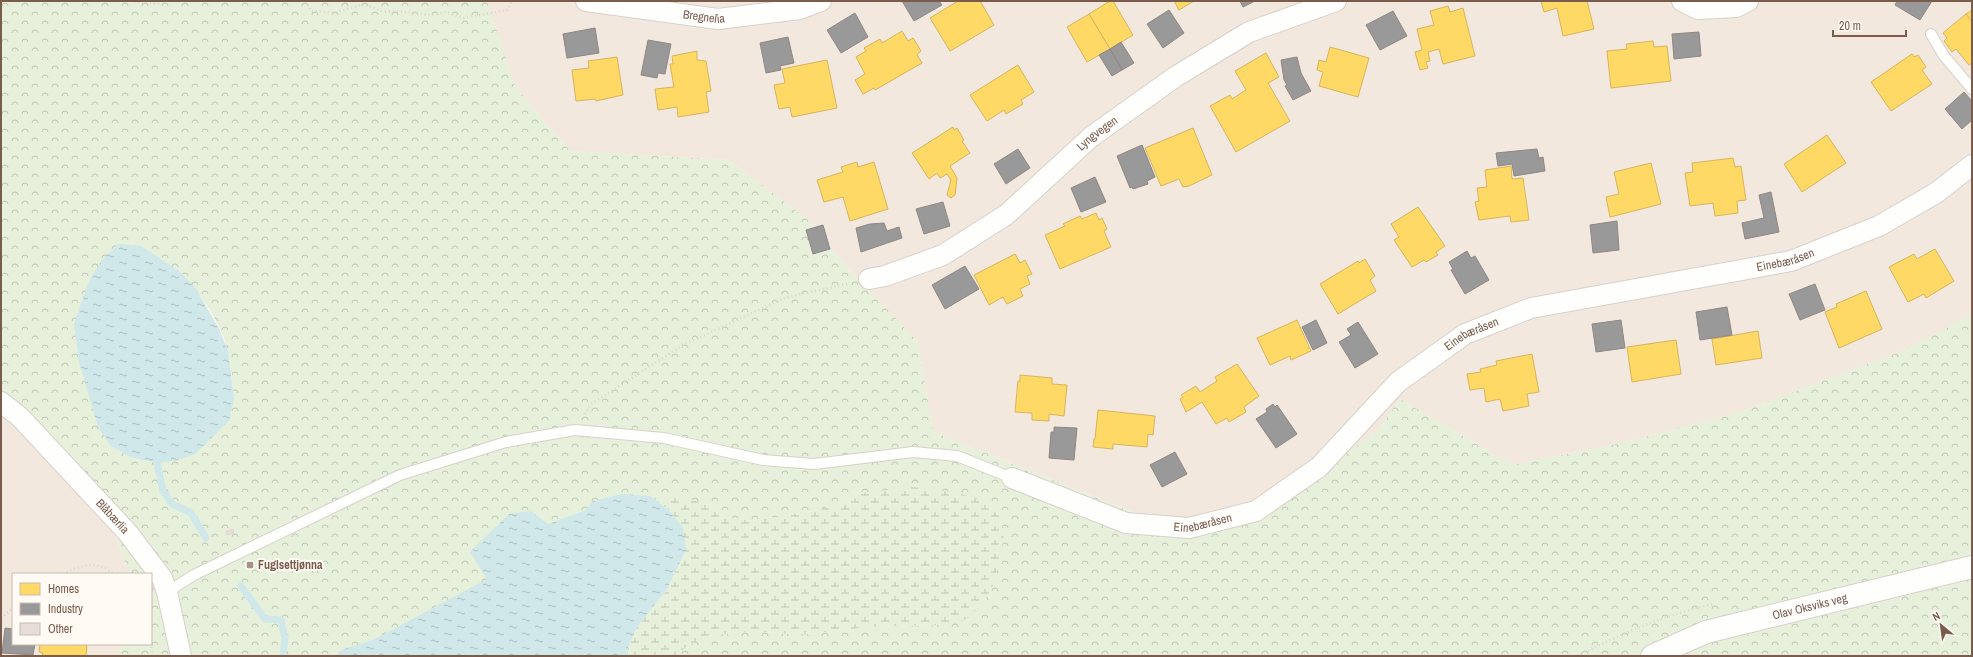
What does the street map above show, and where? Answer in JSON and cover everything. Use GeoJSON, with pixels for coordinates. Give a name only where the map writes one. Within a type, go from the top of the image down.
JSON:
{"type":"FeatureCollection","features":[{"type":"Feature","properties":{"kind":"street","name":"Bregnelia"},"geometry":{"type":"LineString","coordinates":[[586,1],[718,19],[800,8],[821,1]]}},
{"type":"Feature","properties":{"kind":"street","name":"Lyngvegen"},"geometry":{"type":"LineString","coordinates":[[869,279],[885,276],[943,256],[1006,215],[1091,137],[1175,76],[1249,32],[1336,1]]}},
{"type":"Feature","properties":{"kind":"street"},"geometry":{"type":"LineString","coordinates":[[1682,1],[1698,10],[1736,7],[1748,1]]}},
{"type":"Feature","properties":{"kind":"street","name":"Einebæråsen"},"geometry":{"type":"LineString","coordinates":[[1012,478],[1126,523],[1189,528],[1256,511],[1320,467],[1398,382],[1465,334],[1531,308],[1792,260],[1879,226],[1936,193],[1972,165]]}},
{"type":"Feature","properties":{"kind":"street","name":"Blåbærlia"},"geometry":{"type":"LineString","coordinates":[[1,402],[20,417],[128,533],[162,578],[167,592],[182,656]]}},
{"type":"Feature","properties":{"kind":"street","name":"Olav Oksviks veg"},"geometry":{"type":"LineString","coordinates":[[1652,656],[1706,632],[1972,567]]}},
{"type":"Feature","properties":{"kind":"lane"},"geometry":{"type":"LineString","coordinates":[[1931,34],[1944,56],[1972,89]]}},
{"type":"Feature","properties":{"kind":"lane"},"geometry":{"type":"LineString","coordinates":[[167,592],[194,575],[400,475],[506,442],[575,430],[664,438],[763,460],[814,464],[913,452],[957,456],[1012,478]]}},
{"type":"Feature","properties":{"kind":"path"},"geometry":{"type":"LineString","coordinates":[[134,1],[157,4],[163,1]]}},
{"type":"Feature","properties":{"kind":"path"},"geometry":{"type":"LineString","coordinates":[[306,1],[311,11],[334,13],[364,4],[384,12],[394,11],[430,15],[446,12],[464,18],[507,10],[512,1]]}},
{"type":"Feature","properties":{"kind":"path"},"geometry":{"type":"LineString","coordinates":[[575,430],[591,404],[683,345],[784,298],[869,279]]}},
{"type":"Feature","properties":{"kind":"path"},"geometry":{"type":"LineString","coordinates":[[66,573],[88,564],[108,569],[113,573]]}},
{"type":"Feature","properties":{"kind":"path"},"geometry":{"type":"LineString","coordinates":[[1,618],[12,609]]}},
{"type":"Feature","properties":{"kind":"path"},"geometry":{"type":"LineString","coordinates":[[151,645],[152,656]]}},
{"type":"Feature","properties":{"kind":"shaded area"},"geometry":{"type":"Polygon","coordinates":[[[487,1],[1972,1],[1972,315],[1897,353],[1737,413],[1622,443],[1512,465],[1400,399],[1379,429],[1276,507],[1179,530],[933,432],[918,342],[849,269],[808,220],[729,160],[570,151],[515,86],[487,1]]]}},
{"type":"Feature","properties":{"kind":"shaded area"},"geometry":{"type":"Polygon","coordinates":[[[1,407],[110,522],[129,573],[12,573],[12,645],[119,645],[119,656],[1,656],[1,407]]]}},
{"type":"Feature","properties":{"kind":"green space"},"geometry":{"type":"Polygon","coordinates":[[[1,1],[487,1],[515,86],[570,151],[729,160],[808,220],[849,269],[918,342],[933,432],[1178,530],[1276,507],[1379,429],[1400,399],[1512,465],[1622,443],[1737,413],[1897,353],[1972,315],[1972,656],[676,656],[686,647],[706,636],[753,631],[800,635],[871,627],[941,625],[999,515],[981,500],[958,493],[864,493],[820,510],[751,521],[728,517],[708,505],[686,498],[650,496],[366,656],[119,656],[119,645],[152,645],[152,573],[129,573],[110,521],[1,407],[1,1]],[[179,271],[111,446],[130,457],[157,463],[234,398],[228,352],[221,330],[209,308],[179,271]]]}},
{"type":"Feature","properties":{"kind":"green space"},"geometry":{"type":"Polygon","coordinates":[[[912,487],[958,493],[981,500],[999,515],[1004,537],[994,584],[982,605],[964,620],[941,625],[871,627],[800,635],[753,631],[706,636],[686,647],[676,656],[628,656],[628,648],[637,627],[666,591],[669,510],[650,496],[686,498],[708,505],[728,517],[751,521],[820,510],[864,493],[912,487]]]}},
{"type":"Feature","properties":{"kind":"water"},"geometry":{"type":"Polygon","coordinates":[[[118,244],[141,246],[179,271],[195,287],[219,329],[228,351],[234,398],[229,421],[195,454],[174,461],[157,463],[130,457],[111,446],[98,427],[79,362],[74,323],[90,279],[102,260],[118,244]]]}},
{"type":"Feature","properties":{"kind":"water"},"geometry":{"type":"Polygon","coordinates":[[[622,494],[650,496],[669,510],[683,528],[686,550],[666,591],[637,627],[628,648],[628,656],[336,656],[341,650],[373,640],[487,579],[470,552],[509,514],[531,511],[548,524],[586,510],[593,501],[622,494]]]}},
{"type":"Feature","properties":{"kind":"building: Homes"},"geometry":{"type":"Polygon","coordinates":[[[958,1],[980,1],[994,25],[950,51],[930,18],[958,1]]]}},
{"type":"Feature","properties":{"kind":"building: Homes"},"geometry":{"type":"Polygon","coordinates":[[[1110,1],[1113,1],[1133,35],[1110,49],[1089,14],[1110,1]]]}},
{"type":"Feature","properties":{"kind":"building: Homes"},"geometry":{"type":"Polygon","coordinates":[[[1174,1],[1194,1],[1179,10],[1174,1]]]}},
{"type":"Feature","properties":{"kind":"building: Homes"},"geometry":{"type":"Polygon","coordinates":[[[1541,1],[1587,1],[1594,29],[1563,36],[1557,8],[1544,12],[1541,1]]]}},
{"type":"Feature","properties":{"kind":"building: Homes"},"geometry":{"type":"Polygon","coordinates":[[[1448,6],[1450,12],[1463,8],[1475,56],[1443,64],[1439,49],[1428,52],[1430,61],[1426,62],[1428,68],[1420,70],[1415,52],[1422,50],[1417,29],[1434,25],[1430,11],[1448,6]]]}},
{"type":"Feature","properties":{"kind":"building: Homes"},"geometry":{"type":"Polygon","coordinates":[[[1972,10],[1972,22],[1966,14],[1972,10]]]}},
{"type":"Feature","properties":{"kind":"building: Homes"},"geometry":{"type":"Polygon","coordinates":[[[1089,14],[1110,49],[1087,62],[1067,27],[1089,14]]]}},
{"type":"Feature","properties":{"kind":"building: Homes"},"geometry":{"type":"Polygon","coordinates":[[[1966,14],[1972,22],[1972,63],[1969,65],[1956,49],[1952,52],[1944,41],[1947,38],[1943,33],[1966,14]]]}},
{"type":"Feature","properties":{"kind":"building: Homes"},"geometry":{"type":"Polygon","coordinates":[[[902,31],[908,41],[913,38],[921,51],[917,55],[922,63],[875,90],[874,88],[863,94],[855,80],[865,74],[856,57],[866,51],[864,48],[880,39],[882,43],[902,31]]]}},
{"type":"Feature","properties":{"kind":"building: Homes"},"geometry":{"type":"Polygon","coordinates":[[[1653,41],[1654,47],[1667,46],[1671,81],[1611,88],[1607,51],[1627,49],[1626,44],[1653,41]]]}},
{"type":"Feature","properties":{"kind":"building: Homes"},"geometry":{"type":"Polygon","coordinates":[[[1330,47],[1369,58],[1358,97],[1319,86],[1323,72],[1317,70],[1319,60],[1326,62],[1330,47]]]}},
{"type":"Feature","properties":{"kind":"building: Homes"},"geometry":{"type":"Polygon","coordinates":[[[697,51],[697,60],[706,61],[711,91],[706,92],[709,112],[678,117],[677,107],[658,110],[655,89],[674,87],[670,64],[673,64],[672,56],[697,51]]]}},
{"type":"Feature","properties":{"kind":"building: Homes"},"geometry":{"type":"Polygon","coordinates":[[[1266,53],[1279,77],[1268,83],[1290,121],[1236,152],[1210,106],[1230,95],[1232,99],[1246,90],[1235,71],[1266,53]]]}},
{"type":"Feature","properties":{"kind":"building: Homes"},"geometry":{"type":"Polygon","coordinates":[[[1912,54],[1914,57],[1918,55],[1926,67],[1922,70],[1932,84],[1891,111],[1871,82],[1912,54]]]}},
{"type":"Feature","properties":{"kind":"building: Homes"},"geometry":{"type":"Polygon","coordinates":[[[617,57],[623,95],[596,101],[595,99],[576,101],[572,70],[589,68],[588,61],[617,57]]]}},
{"type":"Feature","properties":{"kind":"building: Homes"},"geometry":{"type":"Polygon","coordinates":[[[827,60],[837,108],[792,117],[790,107],[779,109],[774,85],[785,83],[782,69],[827,60]]]}},
{"type":"Feature","properties":{"kind":"building: Homes"},"geometry":{"type":"Polygon","coordinates":[[[1018,65],[1034,92],[1021,100],[1023,104],[1006,114],[1004,110],[987,121],[970,95],[1018,65]]]}},
{"type":"Feature","properties":{"kind":"building: Homes"},"geometry":{"type":"Polygon","coordinates":[[[953,127],[954,130],[957,128],[964,140],[962,141],[970,153],[950,166],[957,178],[955,195],[951,198],[947,195],[951,180],[947,174],[940,178],[937,173],[929,179],[912,153],[953,127]]]}},
{"type":"Feature","properties":{"kind":"building: Homes"},"geometry":{"type":"Polygon","coordinates":[[[1193,128],[1212,175],[1189,186],[1183,187],[1179,179],[1161,186],[1145,148],[1193,128]]]}},
{"type":"Feature","properties":{"kind":"building: Homes"},"geometry":{"type":"Polygon","coordinates":[[[1827,135],[1846,163],[1802,192],[1784,164],[1827,135]]]}},
{"type":"Feature","properties":{"kind":"building: Homes"},"geometry":{"type":"Polygon","coordinates":[[[1733,158],[1735,167],[1741,166],[1746,200],[1737,201],[1738,213],[1715,216],[1713,203],[1690,206],[1685,173],[1693,172],[1692,163],[1733,158]]]}},
{"type":"Feature","properties":{"kind":"building: Homes"},"geometry":{"type":"Polygon","coordinates":[[[857,162],[858,167],[874,162],[888,209],[850,221],[843,197],[824,202],[817,180],[843,172],[841,167],[857,162]]]}},
{"type":"Feature","properties":{"kind":"building: Homes"},"geometry":{"type":"Polygon","coordinates":[[[1651,163],[1661,204],[1610,217],[1606,197],[1619,194],[1614,172],[1651,163]]]}},
{"type":"Feature","properties":{"kind":"building: Homes"},"geometry":{"type":"Polygon","coordinates":[[[1511,166],[1512,179],[1523,178],[1529,220],[1511,222],[1510,216],[1479,220],[1475,202],[1479,201],[1477,188],[1487,187],[1485,170],[1511,166]]]}},
{"type":"Feature","properties":{"kind":"building: Homes"},"geometry":{"type":"Polygon","coordinates":[[[1418,207],[1445,246],[1436,252],[1438,255],[1426,262],[1424,260],[1412,267],[1394,240],[1399,237],[1391,224],[1418,207]]]}},
{"type":"Feature","properties":{"kind":"building: Homes"},"geometry":{"type":"Polygon","coordinates":[[[1096,213],[1099,220],[1102,218],[1107,229],[1104,231],[1111,247],[1060,269],[1045,235],[1065,226],[1063,224],[1080,216],[1082,219],[1096,213]]]}},
{"type":"Feature","properties":{"kind":"building: Homes"},"geometry":{"type":"Polygon","coordinates":[[[1935,249],[1954,281],[1926,298],[1924,294],[1908,302],[1889,267],[1914,254],[1917,259],[1935,249]]]}},
{"type":"Feature","properties":{"kind":"building: Homes"},"geometry":{"type":"Polygon","coordinates":[[[1015,254],[1020,263],[1025,260],[1032,274],[1027,276],[1030,284],[1020,289],[1023,296],[1007,304],[1003,297],[989,305],[974,275],[1015,254]]]}},
{"type":"Feature","properties":{"kind":"building: Homes"},"geometry":{"type":"Polygon","coordinates":[[[1365,259],[1375,276],[1370,280],[1376,291],[1338,314],[1320,284],[1358,261],[1359,263],[1365,259]]]}},
{"type":"Feature","properties":{"kind":"building: Homes"},"geometry":{"type":"Polygon","coordinates":[[[1866,291],[1882,329],[1839,348],[1825,312],[1837,307],[1836,304],[1866,291]]]}},
{"type":"Feature","properties":{"kind":"building: Homes"},"geometry":{"type":"Polygon","coordinates":[[[1297,320],[1311,351],[1291,360],[1290,356],[1270,365],[1257,338],[1297,320]]]}},
{"type":"Feature","properties":{"kind":"building: Homes"},"geometry":{"type":"Polygon","coordinates":[[[1758,331],[1762,358],[1716,365],[1712,339],[1758,331]]]}},
{"type":"Feature","properties":{"kind":"building: Homes"},"geometry":{"type":"Polygon","coordinates":[[[1676,340],[1681,374],[1632,382],[1627,347],[1676,340]]]}},
{"type":"Feature","properties":{"kind":"building: Homes"},"geometry":{"type":"Polygon","coordinates":[[[1532,354],[1539,392],[1527,394],[1529,406],[1503,411],[1500,399],[1486,402],[1484,388],[1470,390],[1467,374],[1481,372],[1480,369],[1497,365],[1496,361],[1532,354]]]}},
{"type":"Feature","properties":{"kind":"building: Homes"},"geometry":{"type":"Polygon","coordinates":[[[1237,364],[1259,396],[1244,407],[1246,412],[1229,422],[1227,418],[1216,424],[1202,402],[1186,412],[1180,399],[1183,397],[1181,395],[1196,386],[1200,392],[1217,381],[1215,377],[1237,364]]]}},
{"type":"Feature","properties":{"kind":"building: Homes"},"geometry":{"type":"Polygon","coordinates":[[[1020,375],[1052,378],[1052,384],[1067,385],[1064,416],[1049,414],[1049,421],[1032,420],[1032,413],[1015,412],[1020,375]]]}},
{"type":"Feature","properties":{"kind":"building: Homes"},"geometry":{"type":"Polygon","coordinates":[[[1098,410],[1155,416],[1153,435],[1148,434],[1147,447],[1113,444],[1113,449],[1093,447],[1098,410]]]}},
{"type":"Feature","properties":{"kind":"building: Homes"},"geometry":{"type":"Polygon","coordinates":[[[40,645],[87,645],[86,656],[42,656],[43,653],[39,652],[40,645]]]}},
{"type":"Feature","properties":{"kind":"building: Industry"},"geometry":{"type":"Polygon","coordinates":[[[902,1],[939,1],[942,5],[914,21],[902,1]]]}},
{"type":"Feature","properties":{"kind":"building: Industry"},"geometry":{"type":"Polygon","coordinates":[[[1240,1],[1255,1],[1243,7],[1240,1]]]}},
{"type":"Feature","properties":{"kind":"building: Industry"},"geometry":{"type":"Polygon","coordinates":[[[1897,1],[1932,1],[1920,20],[1895,5],[1897,1]]]}},
{"type":"Feature","properties":{"kind":"building: Industry"},"geometry":{"type":"Polygon","coordinates":[[[1169,10],[1184,33],[1163,48],[1147,24],[1169,10]]]}},
{"type":"Feature","properties":{"kind":"building: Industry"},"geometry":{"type":"Polygon","coordinates":[[[1393,11],[1407,36],[1380,50],[1366,25],[1393,11]]]}},
{"type":"Feature","properties":{"kind":"building: Industry"},"geometry":{"type":"Polygon","coordinates":[[[855,13],[868,37],[841,53],[827,30],[855,13]]]}},
{"type":"Feature","properties":{"kind":"building: Industry"},"geometry":{"type":"Polygon","coordinates":[[[595,28],[599,53],[567,58],[563,34],[595,28]]]}},
{"type":"Feature","properties":{"kind":"building: Industry"},"geometry":{"type":"Polygon","coordinates":[[[1699,32],[1701,56],[1674,59],[1672,34],[1699,32]]]}},
{"type":"Feature","properties":{"kind":"building: Industry"},"geometry":{"type":"Polygon","coordinates":[[[788,37],[794,63],[780,66],[781,70],[766,73],[760,43],[788,37]]]}},
{"type":"Feature","properties":{"kind":"building: Industry"},"geometry":{"type":"Polygon","coordinates":[[[648,40],[671,44],[665,74],[658,73],[657,78],[641,75],[648,40]]]}},
{"type":"Feature","properties":{"kind":"building: Industry"},"geometry":{"type":"Polygon","coordinates":[[[1121,42],[1134,63],[1122,70],[1110,49],[1121,42]]]}},
{"type":"Feature","properties":{"kind":"building: Industry"},"geometry":{"type":"Polygon","coordinates":[[[1110,49],[1122,70],[1112,76],[1099,55],[1110,49]]]}},
{"type":"Feature","properties":{"kind":"building: Industry"},"geometry":{"type":"Polygon","coordinates":[[[1297,57],[1301,73],[1311,91],[1293,100],[1285,86],[1287,85],[1284,80],[1281,60],[1297,57]]]}},
{"type":"Feature","properties":{"kind":"building: Industry"},"geometry":{"type":"Polygon","coordinates":[[[1964,92],[1972,101],[1972,120],[1962,129],[1945,109],[1964,92]]]}},
{"type":"Feature","properties":{"kind":"building: Industry"},"geometry":{"type":"Polygon","coordinates":[[[1142,145],[1155,177],[1147,181],[1148,184],[1133,189],[1132,187],[1130,188],[1117,156],[1142,145]]]}},
{"type":"Feature","properties":{"kind":"building: Industry"},"geometry":{"type":"Polygon","coordinates":[[[1018,149],[1030,168],[1006,184],[994,164],[1018,149]]]}},
{"type":"Feature","properties":{"kind":"building: Industry"},"geometry":{"type":"Polygon","coordinates":[[[1537,149],[1539,158],[1543,157],[1545,171],[1514,176],[1512,164],[1498,166],[1496,153],[1537,149]]]}},
{"type":"Feature","properties":{"kind":"building: Industry"},"geometry":{"type":"Polygon","coordinates":[[[1095,177],[1106,202],[1081,212],[1071,188],[1095,177]]]}},
{"type":"Feature","properties":{"kind":"building: Industry"},"geometry":{"type":"Polygon","coordinates":[[[1771,192],[1779,232],[1745,239],[1742,223],[1764,218],[1759,195],[1771,192]]]}},
{"type":"Feature","properties":{"kind":"building: Industry"},"geometry":{"type":"Polygon","coordinates":[[[943,202],[950,226],[924,234],[916,209],[943,202]]]}},
{"type":"Feature","properties":{"kind":"building: Industry"},"geometry":{"type":"Polygon","coordinates":[[[1617,221],[1619,250],[1593,253],[1590,225],[1617,221]]]}},
{"type":"Feature","properties":{"kind":"building: Industry"},"geometry":{"type":"Polygon","coordinates":[[[884,223],[887,231],[899,227],[902,238],[861,252],[856,228],[870,224],[884,223]]]}},
{"type":"Feature","properties":{"kind":"building: Industry"},"geometry":{"type":"Polygon","coordinates":[[[823,225],[830,249],[813,254],[806,230],[823,225]]]}},
{"type":"Feature","properties":{"kind":"building: Industry"},"geometry":{"type":"Polygon","coordinates":[[[1467,251],[1471,258],[1475,256],[1489,280],[1465,294],[1451,270],[1453,269],[1449,262],[1467,251]]]}},
{"type":"Feature","properties":{"kind":"building: Industry"},"geometry":{"type":"Polygon","coordinates":[[[965,266],[979,289],[945,309],[932,285],[965,266]]]}},
{"type":"Feature","properties":{"kind":"building: Industry"},"geometry":{"type":"Polygon","coordinates":[[[1815,284],[1825,310],[1800,320],[1789,294],[1815,284]]]}},
{"type":"Feature","properties":{"kind":"building: Industry"},"geometry":{"type":"Polygon","coordinates":[[[1727,307],[1732,335],[1700,340],[1696,312],[1727,307]]]}},
{"type":"Feature","properties":{"kind":"building: Industry"},"geometry":{"type":"Polygon","coordinates":[[[1316,320],[1327,343],[1313,350],[1302,327],[1316,320]]]}},
{"type":"Feature","properties":{"kind":"building: Industry"},"geometry":{"type":"Polygon","coordinates":[[[1621,320],[1625,348],[1596,352],[1592,324],[1621,320]]]}},
{"type":"Feature","properties":{"kind":"building: Industry"},"geometry":{"type":"Polygon","coordinates":[[[1358,322],[1378,354],[1355,368],[1339,342],[1351,335],[1347,329],[1358,322]]]}},
{"type":"Feature","properties":{"kind":"building: Industry"},"geometry":{"type":"Polygon","coordinates":[[[1273,404],[1275,407],[1277,405],[1297,434],[1276,448],[1256,419],[1267,412],[1266,409],[1273,404]]]}},
{"type":"Feature","properties":{"kind":"building: Industry"},"geometry":{"type":"Polygon","coordinates":[[[1054,427],[1077,428],[1074,460],[1049,458],[1051,432],[1054,432],[1054,427]]]}},
{"type":"Feature","properties":{"kind":"building: Industry"},"geometry":{"type":"Polygon","coordinates":[[[1175,452],[1187,474],[1162,487],[1150,465],[1175,452]]]}},
{"type":"Feature","properties":{"kind":"building: Industry"},"geometry":{"type":"Polygon","coordinates":[[[5,628],[12,629],[12,645],[35,645],[33,655],[2,653],[5,628]]]}},
{"type":"Feature","properties":{"kind":"building: Other"},"geometry":{"type":"Polygon","coordinates":[[[233,529],[234,533],[227,535],[226,531],[233,529]]]}},
{"type":"Feature","properties":{"kind":"waterway"},"geometry":{"type":"LineString","coordinates":[[157,463],[163,491],[172,504],[191,513],[206,538]]}},
{"type":"Feature","properties":{"kind":"waterway"},"geometry":{"type":"LineString","coordinates":[[241,586],[265,619],[281,620],[285,639],[283,656]]}},
{"type":"Feature","properties":{"kind":"place","name":"Fuglsettjønna"},"geometry":{"type":"Point","coordinates":[250,565]}}]}
